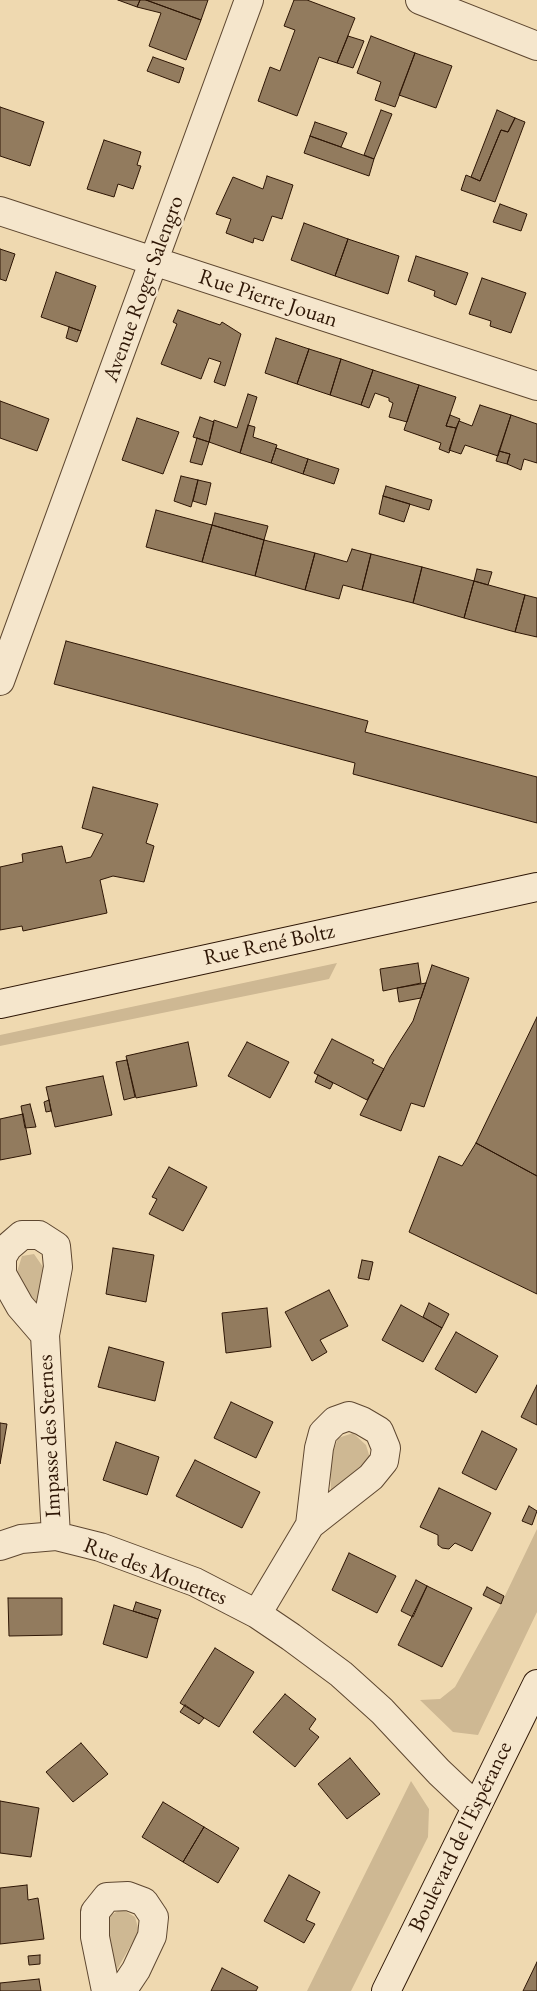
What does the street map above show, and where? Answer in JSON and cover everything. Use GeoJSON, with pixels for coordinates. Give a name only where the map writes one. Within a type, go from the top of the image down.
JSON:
{"type":"FeatureCollection","features":[{"type":"Feature","properties":{"kind":"street","name":"Avenue Roger Salengro"},"geometry":{"type":"LineString","coordinates":[[0,681],[155,262],[249,0]]}},
{"type":"Feature","properties":{"kind":"street"},"geometry":{"type":"LineString","coordinates":[[420,0],[537,46]]}},
{"type":"Feature","properties":{"kind":"street","name":"Rue Pierre Jouan"},"geometry":{"type":"LineString","coordinates":[[0,211],[537,386]]}},
{"type":"Feature","properties":{"kind":"street","name":"Rue René Boltz"},"geometry":{"type":"LineString","coordinates":[[0,1004],[537,887]]}},
{"type":"Feature","properties":{"kind":"street","name":"Impasse des Sternes"},"geometry":{"type":"LineString","coordinates":[[45,1335],[56,1536]]}},
{"type":"Feature","properties":{"kind":"street"},"geometry":{"type":"LineString","coordinates":[[256,1614],[310,1525]]}},
{"type":"Feature","properties":{"kind":"street","name":"Rue des Mouettes"},"geometry":{"type":"LineString","coordinates":[[0,1546],[21,1539],[56,1536],[100,1547],[194,1582],[256,1614],[291,1637],[340,1674],[382,1710],[439,1772],[476,1807]]}},
{"type":"Feature","properties":{"kind":"street","name":"Boulevard de l'Espérance"},"geometry":{"type":"LineString","coordinates":[[386,1991],[537,1684]]}},
{"type":"Feature","properties":{"kind":"street"},"geometry":{"type":"LineString","coordinates":[[106,1991],[95,1937],[95,1912],[107,1897],[128,1896],[144,1902],[154,1917],[152,1936],[136,1970],[122,1991]]}},
{"type":"Feature","properties":{"kind":"shaded area"},"geometry":{"type":"Polygon","coordinates":[[[337,963],[329,979],[0,1046],[0,1035],[337,963]]]}},
{"type":"Feature","properties":{"kind":"shaded area"},"geometry":{"type":"Polygon","coordinates":[[[34,1254],[43,1267],[42,1291],[37,1310],[16,1275],[22,1256],[34,1254]]]}},
{"type":"Feature","properties":{"kind":"shaded area"},"geometry":{"type":"Polygon","coordinates":[[[353,1433],[366,1445],[370,1458],[350,1479],[331,1492],[330,1461],[338,1438],[353,1433]]]}},
{"type":"Feature","properties":{"kind":"shaded area"},"geometry":{"type":"Polygon","coordinates":[[[537,1529],[537,1612],[478,1735],[453,1732],[420,1700],[440,1699],[455,1687],[501,1604],[537,1529]]]}},
{"type":"Feature","properties":{"kind":"shaded area"},"geometry":{"type":"Polygon","coordinates":[[[411,1781],[429,1809],[428,1837],[351,1991],[307,1991],[411,1781]]]}},
{"type":"Feature","properties":{"kind":"shaded area"},"geometry":{"type":"Polygon","coordinates":[[[122,1909],[135,1917],[139,1931],[115,1973],[104,1937],[107,1917],[122,1909]]]}},
{"type":"Feature","properties":{"kind":"building"},"geometry":{"type":"Polygon","coordinates":[[[118,0],[140,0],[137,7],[118,0]]]}},
{"type":"Feature","properties":{"kind":"building"},"geometry":{"type":"Polygon","coordinates":[[[140,0],[146,0],[201,20],[186,60],[149,46],[161,13],[137,7],[140,0]]]}},
{"type":"Feature","properties":{"kind":"building"},"geometry":{"type":"Polygon","coordinates":[[[146,0],[208,0],[201,20],[146,0]]]}},
{"type":"Feature","properties":{"kind":"building"},"geometry":{"type":"Polygon","coordinates":[[[294,0],[307,0],[355,18],[337,63],[319,57],[297,116],[258,101],[270,67],[280,71],[295,30],[284,26],[294,0]]]}},
{"type":"Feature","properties":{"kind":"building"},"geometry":{"type":"Polygon","coordinates":[[[348,36],[364,41],[353,68],[337,63],[348,36]]]}},
{"type":"Feature","properties":{"kind":"building"},"geometry":{"type":"Polygon","coordinates":[[[371,36],[415,53],[395,107],[375,100],[381,82],[357,73],[371,36]]]}},
{"type":"Feature","properties":{"kind":"building"},"geometry":{"type":"Polygon","coordinates":[[[415,53],[452,66],[436,108],[399,95],[415,53]]]}},
{"type":"Feature","properties":{"kind":"building"},"geometry":{"type":"Polygon","coordinates":[[[153,57],[184,68],[179,83],[147,71],[153,57]]]}},
{"type":"Feature","properties":{"kind":"building"},"geometry":{"type":"Polygon","coordinates":[[[0,107],[44,122],[30,166],[0,156],[0,107]]]}},
{"type":"Feature","properties":{"kind":"building"},"geometry":{"type":"Polygon","coordinates":[[[381,110],[392,114],[374,159],[364,155],[381,110]]]}},
{"type":"Feature","properties":{"kind":"building"},"geometry":{"type":"Polygon","coordinates":[[[497,110],[515,118],[508,132],[501,130],[480,181],[471,177],[497,110]]]}},
{"type":"Feature","properties":{"kind":"building"},"geometry":{"type":"Polygon","coordinates":[[[515,118],[525,122],[495,202],[461,190],[466,175],[480,181],[501,130],[508,132],[515,118]]]}},
{"type":"Feature","properties":{"kind":"building"},"geometry":{"type":"Polygon","coordinates":[[[315,122],[347,133],[341,147],[310,136],[315,122]]]}},
{"type":"Feature","properties":{"kind":"building"},"geometry":{"type":"Polygon","coordinates":[[[310,136],[374,159],[369,176],[304,153],[310,136]]]}},
{"type":"Feature","properties":{"kind":"building"},"geometry":{"type":"Polygon","coordinates":[[[104,140],[141,152],[137,165],[141,166],[133,189],[118,184],[114,197],[87,189],[104,140]]]}},
{"type":"Feature","properties":{"kind":"building"},"geometry":{"type":"Polygon","coordinates":[[[267,176],[293,185],[282,219],[272,216],[263,241],[254,238],[253,243],[226,233],[231,219],[216,214],[233,177],[263,189],[267,176]]]}},
{"type":"Feature","properties":{"kind":"building"},"geometry":{"type":"Polygon","coordinates":[[[500,204],[527,214],[521,231],[493,222],[500,204]]]}},
{"type":"Feature","properties":{"kind":"building"},"geometry":{"type":"Polygon","coordinates":[[[304,223],[348,239],[335,276],[291,260],[304,223]]]}},
{"type":"Feature","properties":{"kind":"building"},"geometry":{"type":"Polygon","coordinates":[[[348,239],[399,256],[388,294],[335,276],[348,239]]]}},
{"type":"Feature","properties":{"kind":"building"},"geometry":{"type":"Polygon","coordinates":[[[0,249],[15,254],[6,281],[0,279],[0,249]]]}},
{"type":"Feature","properties":{"kind":"building"},"geometry":{"type":"Polygon","coordinates":[[[416,256],[468,273],[456,305],[434,296],[435,291],[408,281],[416,256]]]}},
{"type":"Feature","properties":{"kind":"building"},"geometry":{"type":"Polygon","coordinates":[[[56,272],[96,286],[81,331],[41,317],[56,272]]]}},
{"type":"Feature","properties":{"kind":"building"},"geometry":{"type":"Polygon","coordinates":[[[482,278],[526,293],[511,333],[490,326],[491,321],[469,314],[482,278]]]}},
{"type":"Feature","properties":{"kind":"building"},"geometry":{"type":"Polygon","coordinates":[[[178,310],[220,325],[222,322],[241,334],[225,386],[214,382],[221,362],[209,358],[201,379],[161,364],[177,324],[173,322],[178,310]]]}},
{"type":"Feature","properties":{"kind":"building"},"geometry":{"type":"Polygon","coordinates":[[[69,327],[81,331],[77,342],[66,338],[69,327]]]}},
{"type":"Feature","properties":{"kind":"building"},"geometry":{"type":"Polygon","coordinates":[[[276,338],[309,349],[297,384],[265,373],[276,338]]]}},
{"type":"Feature","properties":{"kind":"building"},"geometry":{"type":"Polygon","coordinates":[[[309,349],[341,359],[330,395],[297,384],[309,349]]]}},
{"type":"Feature","properties":{"kind":"building"},"geometry":{"type":"Polygon","coordinates":[[[341,359],[373,370],[361,405],[330,395],[341,359]]]}},
{"type":"Feature","properties":{"kind":"building"},"geometry":{"type":"Polygon","coordinates":[[[373,370],[419,385],[407,422],[389,417],[393,403],[389,401],[389,398],[375,393],[369,408],[361,405],[373,370]]]}},
{"type":"Feature","properties":{"kind":"building"},"geometry":{"type":"Polygon","coordinates":[[[419,385],[456,397],[446,426],[456,428],[449,453],[439,449],[441,443],[404,430],[419,385]]]}},
{"type":"Feature","properties":{"kind":"building"},"geometry":{"type":"Polygon","coordinates":[[[248,394],[257,397],[240,453],[209,442],[214,420],[237,428],[248,394]]]}},
{"type":"Feature","properties":{"kind":"building"},"geometry":{"type":"Polygon","coordinates":[[[0,401],[49,419],[37,451],[0,438],[0,401]]]}},
{"type":"Feature","properties":{"kind":"building"},"geometry":{"type":"Polygon","coordinates":[[[480,405],[511,415],[498,456],[465,445],[461,454],[449,450],[459,421],[472,426],[480,405]]]}},
{"type":"Feature","properties":{"kind":"building"},"geometry":{"type":"Polygon","coordinates":[[[450,415],[460,419],[456,428],[446,426],[450,415]]]}},
{"type":"Feature","properties":{"kind":"building"},"geometry":{"type":"Polygon","coordinates":[[[511,415],[537,424],[537,463],[524,459],[521,470],[507,464],[510,454],[499,451],[511,415]]]}},
{"type":"Feature","properties":{"kind":"building"},"geometry":{"type":"Polygon","coordinates":[[[200,417],[214,422],[209,442],[193,437],[200,417]]]}},
{"type":"Feature","properties":{"kind":"building"},"geometry":{"type":"Polygon","coordinates":[[[137,418],[179,432],[163,474],[122,460],[137,418]]]}},
{"type":"Feature","properties":{"kind":"building"},"geometry":{"type":"Polygon","coordinates":[[[248,425],[255,427],[253,437],[277,445],[271,463],[240,453],[248,425]]]}},
{"type":"Feature","properties":{"kind":"building"},"geometry":{"type":"Polygon","coordinates":[[[197,438],[209,442],[202,465],[190,462],[197,438]]]}},
{"type":"Feature","properties":{"kind":"building"},"geometry":{"type":"Polygon","coordinates":[[[276,448],[308,459],[303,474],[271,463],[276,448]]]}},
{"type":"Feature","properties":{"kind":"building"},"geometry":{"type":"Polygon","coordinates":[[[499,451],[510,454],[507,464],[496,461],[499,451]]]}},
{"type":"Feature","properties":{"kind":"building"},"geometry":{"type":"Polygon","coordinates":[[[308,459],[339,469],[334,484],[303,474],[308,459]]]}},
{"type":"Feature","properties":{"kind":"building"},"geometry":{"type":"Polygon","coordinates":[[[181,476],[198,480],[191,507],[174,501],[181,476]]]}},
{"type":"Feature","properties":{"kind":"building"},"geometry":{"type":"Polygon","coordinates":[[[198,480],[211,483],[206,505],[193,501],[198,480]]]}},
{"type":"Feature","properties":{"kind":"building"},"geometry":{"type":"Polygon","coordinates":[[[386,486],[432,500],[429,510],[383,496],[386,486]]]}},
{"type":"Feature","properties":{"kind":"building"},"geometry":{"type":"Polygon","coordinates":[[[383,496],[410,504],[404,522],[379,514],[383,496]]]}},
{"type":"Feature","properties":{"kind":"building"},"geometry":{"type":"Polygon","coordinates":[[[156,510],[212,525],[202,562],[146,547],[156,510]]]}},
{"type":"Feature","properties":{"kind":"building"},"geometry":{"type":"Polygon","coordinates":[[[215,513],[268,526],[264,540],[212,525],[215,513]]]}},
{"type":"Feature","properties":{"kind":"building"},"geometry":{"type":"Polygon","coordinates":[[[212,525],[264,540],[255,576],[202,562],[212,525]]]}},
{"type":"Feature","properties":{"kind":"building"},"geometry":{"type":"Polygon","coordinates":[[[264,540],[315,553],[305,590],[255,576],[264,540]]]}},
{"type":"Feature","properties":{"kind":"building"},"geometry":{"type":"Polygon","coordinates":[[[352,549],[371,554],[362,590],[343,585],[339,599],[305,590],[315,553],[347,562],[352,549]]]}},
{"type":"Feature","properties":{"kind":"building"},"geometry":{"type":"Polygon","coordinates":[[[371,554],[422,567],[413,603],[362,590],[371,554]]]}},
{"type":"Feature","properties":{"kind":"building"},"geometry":{"type":"Polygon","coordinates":[[[422,567],[474,581],[464,618],[413,603],[422,567]]]}},
{"type":"Feature","properties":{"kind":"building"},"geometry":{"type":"Polygon","coordinates":[[[477,569],[492,572],[488,585],[474,581],[477,569]]]}},
{"type":"Feature","properties":{"kind":"building"},"geometry":{"type":"Polygon","coordinates":[[[474,581],[525,595],[515,632],[464,618],[474,581]]]}},
{"type":"Feature","properties":{"kind":"building"},"geometry":{"type":"Polygon","coordinates":[[[525,595],[537,598],[537,637],[515,632],[525,595]]]}},
{"type":"Feature","properties":{"kind":"building"},"geometry":{"type":"Polygon","coordinates":[[[66,641],[368,721],[365,732],[537,777],[537,823],[353,774],[355,763],[54,684],[66,641]]]}},
{"type":"Feature","properties":{"kind":"building"},"geometry":{"type":"Polygon","coordinates":[[[93,787],[158,804],[146,843],[154,846],[144,882],[113,876],[100,880],[107,913],[23,931],[22,926],[0,930],[0,867],[23,862],[22,854],[62,846],[66,863],[91,857],[103,834],[82,828],[93,787]]]}},
{"type":"Feature","properties":{"kind":"building"},"geometry":{"type":"Polygon","coordinates":[[[418,963],[421,983],[383,991],[380,969],[418,963]]]}},
{"type":"Feature","properties":{"kind":"building"},"geometry":{"type":"Polygon","coordinates":[[[432,965],[469,978],[424,1107],[411,1103],[401,1131],[360,1115],[390,1057],[413,1021],[432,965]]]}},
{"type":"Feature","properties":{"kind":"building"},"geometry":{"type":"Polygon","coordinates":[[[426,983],[421,998],[399,1002],[397,988],[426,983]]]}},
{"type":"Feature","properties":{"kind":"building"},"geometry":{"type":"Polygon","coordinates":[[[537,1017],[537,1176],[476,1143],[537,1017]]]}},
{"type":"Feature","properties":{"kind":"building"},"geometry":{"type":"Polygon","coordinates":[[[332,1039],[374,1060],[372,1063],[384,1069],[367,1100],[314,1073],[332,1039]]]}},
{"type":"Feature","properties":{"kind":"building"},"geometry":{"type":"Polygon","coordinates":[[[188,1042],[197,1086],[136,1098],[126,1056],[188,1042]]]}},
{"type":"Feature","properties":{"kind":"building"},"geometry":{"type":"Polygon","coordinates":[[[247,1042],[289,1062],[270,1098],[228,1076],[247,1042]]]}},
{"type":"Feature","properties":{"kind":"building"},"geometry":{"type":"Polygon","coordinates":[[[127,1060],[135,1097],[124,1100],[116,1062],[127,1060]]]}},
{"type":"Feature","properties":{"kind":"building"},"geometry":{"type":"Polygon","coordinates":[[[318,1075],[333,1083],[330,1089],[315,1082],[318,1075]]]}},
{"type":"Feature","properties":{"kind":"building"},"geometry":{"type":"Polygon","coordinates":[[[103,1076],[112,1115],[55,1127],[46,1087],[103,1076]]]}},
{"type":"Feature","properties":{"kind":"building"},"geometry":{"type":"Polygon","coordinates":[[[49,1100],[51,1111],[46,1112],[44,1102],[49,1100]]]}},
{"type":"Feature","properties":{"kind":"building"},"geometry":{"type":"Polygon","coordinates":[[[30,1104],[36,1127],[25,1128],[21,1106],[30,1104]]]}},
{"type":"Feature","properties":{"kind":"building"},"geometry":{"type":"Polygon","coordinates":[[[23,1114],[31,1154],[0,1160],[0,1119],[23,1114]]]}},
{"type":"Feature","properties":{"kind":"building"},"geometry":{"type":"Polygon","coordinates":[[[476,1143],[537,1176],[537,1294],[409,1232],[439,1156],[462,1166],[476,1143]]]}},
{"type":"Feature","properties":{"kind":"building"},"geometry":{"type":"Polygon","coordinates":[[[169,1167],[207,1187],[183,1231],[149,1214],[157,1199],[152,1197],[169,1167]]]}},
{"type":"Feature","properties":{"kind":"building"},"geometry":{"type":"Polygon","coordinates":[[[113,1248],[154,1255],[146,1302],[106,1294],[113,1248]]]}},
{"type":"Feature","properties":{"kind":"building"},"geometry":{"type":"Polygon","coordinates":[[[362,1260],[373,1262],[369,1280],[358,1278],[362,1260]]]}},
{"type":"Feature","properties":{"kind":"building"},"geometry":{"type":"Polygon","coordinates":[[[329,1290],[348,1326],[320,1340],[327,1352],[312,1361],[285,1312],[329,1290]]]}},
{"type":"Feature","properties":{"kind":"building"},"geometry":{"type":"Polygon","coordinates":[[[429,1303],[449,1314],[442,1328],[423,1317],[429,1303]]]}},
{"type":"Feature","properties":{"kind":"building"},"geometry":{"type":"Polygon","coordinates":[[[401,1305],[442,1328],[423,1362],[382,1340],[401,1305]]]}},
{"type":"Feature","properties":{"kind":"building"},"geometry":{"type":"Polygon","coordinates":[[[267,1308],[271,1347],[226,1353],[222,1313],[267,1308]]]}},
{"type":"Feature","properties":{"kind":"building"},"geometry":{"type":"Polygon","coordinates":[[[456,1332],[498,1356],[476,1393],[435,1369],[456,1332]]]}},
{"type":"Feature","properties":{"kind":"building"},"geometry":{"type":"Polygon","coordinates":[[[109,1347],[164,1362],[155,1401],[98,1387],[109,1347]]]}},
{"type":"Feature","properties":{"kind":"building"},"geometry":{"type":"Polygon","coordinates":[[[537,1385],[537,1425],[521,1417],[537,1385]]]}},
{"type":"Feature","properties":{"kind":"building"},"geometry":{"type":"Polygon","coordinates":[[[231,1402],[273,1422],[256,1458],[214,1438],[231,1402]]]}},
{"type":"Feature","properties":{"kind":"building"},"geometry":{"type":"Polygon","coordinates":[[[0,1423],[7,1424],[0,1464],[0,1423]]]}},
{"type":"Feature","properties":{"kind":"building"},"geometry":{"type":"Polygon","coordinates":[[[482,1431],[517,1449],[496,1490],[462,1473],[482,1431]]]}},
{"type":"Feature","properties":{"kind":"building"},"geometry":{"type":"Polygon","coordinates":[[[116,1442],[159,1457],[147,1495],[103,1480],[116,1442]]]}},
{"type":"Feature","properties":{"kind":"building"},"geometry":{"type":"Polygon","coordinates":[[[195,1460],[260,1492],[242,1528],[176,1496],[195,1460]]]}},
{"type":"Feature","properties":{"kind":"building"},"geometry":{"type":"Polygon","coordinates":[[[439,1488],[491,1513],[472,1551],[455,1543],[449,1549],[442,1548],[438,1545],[438,1535],[420,1527],[439,1488]]]}},
{"type":"Feature","properties":{"kind":"building"},"geometry":{"type":"Polygon","coordinates":[[[529,1506],[537,1511],[532,1525],[522,1521],[529,1506]]]}},
{"type":"Feature","properties":{"kind":"building"},"geometry":{"type":"Polygon","coordinates":[[[349,1553],[396,1576],[377,1613],[332,1590],[349,1553]]]}},
{"type":"Feature","properties":{"kind":"building"},"geometry":{"type":"Polygon","coordinates":[[[416,1580],[427,1586],[413,1617],[401,1611],[416,1580]]]}},
{"type":"Feature","properties":{"kind":"building"},"geometry":{"type":"Polygon","coordinates":[[[427,1586],[472,1608],[442,1667],[398,1645],[427,1586]]]}},
{"type":"Feature","properties":{"kind":"building"},"geometry":{"type":"Polygon","coordinates":[[[487,1587],[504,1596],[501,1604],[483,1595],[487,1587]]]}},
{"type":"Feature","properties":{"kind":"building"},"geometry":{"type":"Polygon","coordinates":[[[8,1598],[62,1598],[62,1635],[9,1636],[8,1598]]]}},
{"type":"Feature","properties":{"kind":"building"},"geometry":{"type":"Polygon","coordinates":[[[136,1602],[161,1610],[158,1619],[133,1611],[136,1602]]]}},
{"type":"Feature","properties":{"kind":"building"},"geometry":{"type":"Polygon","coordinates":[[[114,1605],[158,1619],[147,1658],[103,1644],[114,1605]]]}},
{"type":"Feature","properties":{"kind":"building"},"geometry":{"type":"Polygon","coordinates":[[[215,1648],[254,1672],[219,1727],[180,1703],[215,1648]]]}},
{"type":"Feature","properties":{"kind":"building"},"geometry":{"type":"Polygon","coordinates":[[[285,1694],[316,1719],[309,1729],[319,1737],[295,1767],[253,1732],[285,1694]]]}},
{"type":"Feature","properties":{"kind":"building"},"geometry":{"type":"Polygon","coordinates":[[[185,1705],[204,1718],[199,1724],[180,1712],[185,1705]]]}},
{"type":"Feature","properties":{"kind":"building"},"geometry":{"type":"Polygon","coordinates":[[[81,1743],[108,1774],[73,1802],[46,1772],[81,1743]]]}},
{"type":"Feature","properties":{"kind":"building"},"geometry":{"type":"Polygon","coordinates":[[[350,1758],[380,1794],[347,1819],[318,1784],[350,1758]]]}},
{"type":"Feature","properties":{"kind":"building"},"geometry":{"type":"Polygon","coordinates":[[[0,1801],[39,1808],[31,1857],[0,1853],[0,1801]]]}},
{"type":"Feature","properties":{"kind":"building"},"geometry":{"type":"Polygon","coordinates":[[[163,1802],[204,1827],[183,1862],[142,1837],[163,1802]]]}},
{"type":"Feature","properties":{"kind":"building"},"geometry":{"type":"Polygon","coordinates":[[[204,1827],[239,1848],[218,1883],[183,1862],[204,1827]]]}},
{"type":"Feature","properties":{"kind":"building"},"geometry":{"type":"Polygon","coordinates":[[[289,1875],[320,1892],[306,1920],[315,1924],[304,1943],[264,1921],[289,1875]]]}},
{"type":"Feature","properties":{"kind":"building"},"geometry":{"type":"Polygon","coordinates":[[[27,1885],[28,1900],[38,1898],[44,1939],[0,1944],[0,1888],[27,1885]]]}},
{"type":"Feature","properties":{"kind":"building"},"geometry":{"type":"Polygon","coordinates":[[[40,1955],[40,1964],[29,1965],[28,1956],[40,1955]]]}},
{"type":"Feature","properties":{"kind":"building"},"geometry":{"type":"Polygon","coordinates":[[[537,1962],[537,1991],[523,1991],[537,1962]]]}},
{"type":"Feature","properties":{"kind":"building"},"geometry":{"type":"Polygon","coordinates":[[[222,1968],[258,1987],[256,1991],[211,1991],[222,1968]]]}},
{"type":"Feature","properties":{"kind":"building"},"geometry":{"type":"Polygon","coordinates":[[[39,1979],[41,1991],[0,1991],[0,1983],[39,1979]]]}}]}
